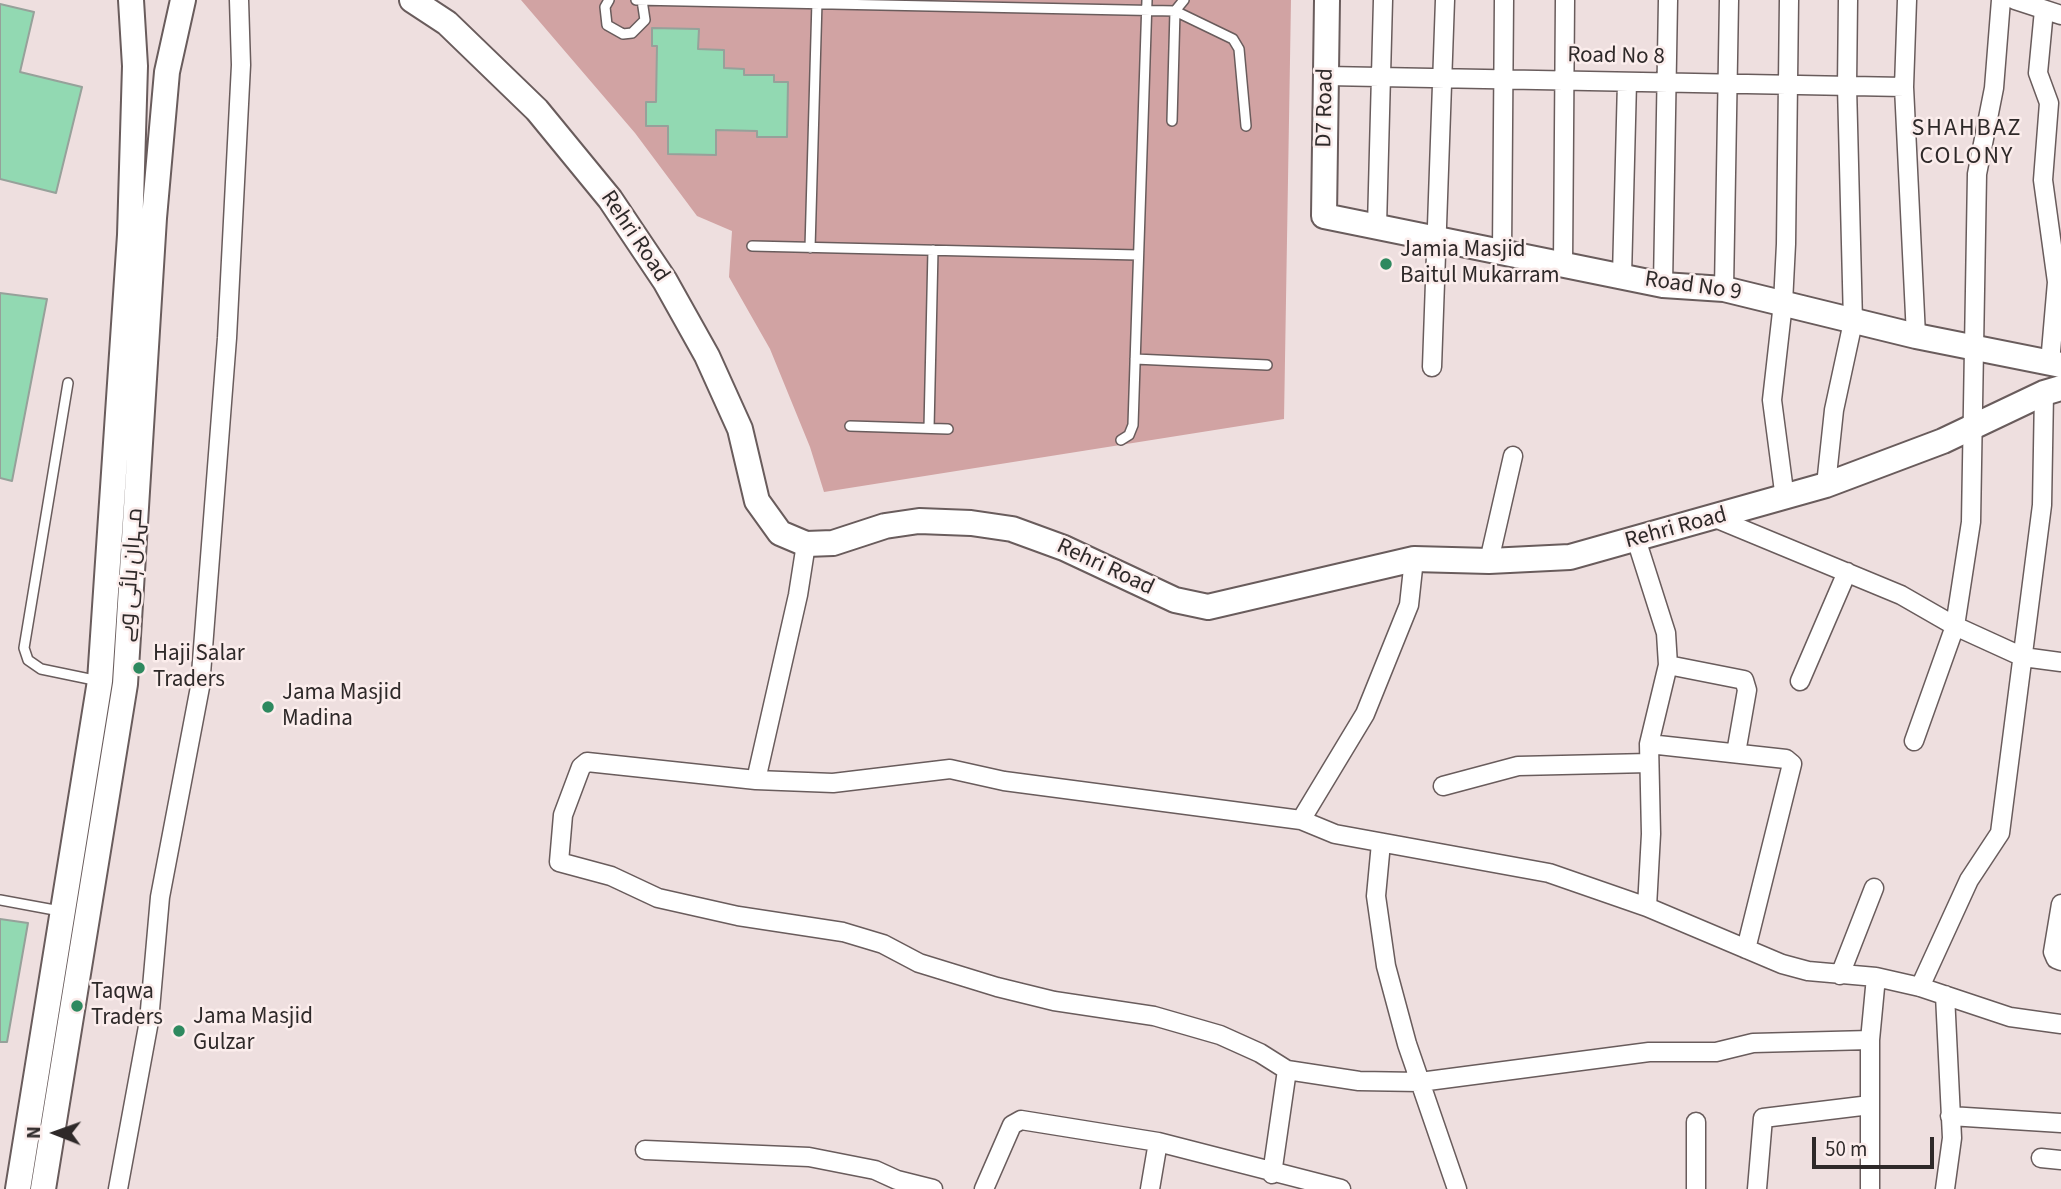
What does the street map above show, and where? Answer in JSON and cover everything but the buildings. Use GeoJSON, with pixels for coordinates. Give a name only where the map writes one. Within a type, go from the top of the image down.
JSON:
{"type":"FeatureCollection","features":[{"type":"Feature","properties":{"kind":"street"},"geometry":{"type":"LineString","coordinates":[[18,1189],[100,681],[130,235],[135,66],[131,0]]}},
{"type":"Feature","properties":{"kind":"street","name":"مہران ہائی وے"},"geometry":{"type":"LineString","coordinates":[[43,1189],[125,684],[155,205],[167,72],[183,0]]}},
{"type":"Feature","properties":{"kind":"street"},"geometry":{"type":"LineString","coordinates":[[118,1189],[149,1021],[160,898],[200,687],[227,338],[241,65],[239,0]]}},
{"type":"Feature","properties":{"kind":"street","name":"Rehri Road"},"geometry":{"type":"LineString","coordinates":[[412,0],[447,23],[537,110],[610,199],[665,281],[707,356],[740,429],[757,501],[780,533],[806,544],[833,542],[885,526],[919,521],[971,523],[1012,529],[1064,548],[1175,600],[1208,607],[1414,559],[1489,561],[1570,557],[1785,499],[1826,485],[1971,428],[2052,390]]}},
{"type":"Feature","properties":{"kind":"street","name":"D7 Road"},"geometry":{"type":"LineString","coordinates":[[1324,216],[1327,0]]}},
{"type":"Feature","properties":{"kind":"street"},"geometry":{"type":"LineString","coordinates":[[1377,226],[1383,0]]}},
{"type":"Feature","properties":{"kind":"street"},"geometry":{"type":"LineString","coordinates":[[1432,367],[1445,0]]}},
{"type":"Feature","properties":{"kind":"street"},"geometry":{"type":"LineString","coordinates":[[1502,252],[1504,0]]}},
{"type":"Feature","properties":{"kind":"street"},"geometry":{"type":"LineString","coordinates":[[1563,264],[1564,0]]}},
{"type":"Feature","properties":{"kind":"street"},"geometry":{"type":"LineString","coordinates":[[1664,285],[1669,82],[1668,0]]}},
{"type":"Feature","properties":{"kind":"street"},"geometry":{"type":"LineString","coordinates":[[1724,289],[1729,0]]}},
{"type":"Feature","properties":{"kind":"street"},"geometry":{"type":"LineString","coordinates":[[1785,499],[1772,400],[1783,303],[1790,85],[1789,0]]}},
{"type":"Feature","properties":{"kind":"street"},"geometry":{"type":"LineString","coordinates":[[1826,485],[1834,410],[1853,322],[1847,86],[1849,0]]}},
{"type":"Feature","properties":{"kind":"street"},"geometry":{"type":"LineString","coordinates":[[1908,0],[1905,87],[1916,336]]}},
{"type":"Feature","properties":{"kind":"street"},"geometry":{"type":"LineString","coordinates":[[1914,741],[1955,626],[1971,522],[1977,174],[1994,88],[2001,0]]}},
{"type":"Feature","properties":{"kind":"street"},"geometry":{"type":"LineString","coordinates":[[2015,0],[2052,12],[2038,73],[2049,103],[2043,180],[2057,282],[2056,364]]}},
{"type":"Feature","properties":{"kind":"street","name":"Road No 8"},"geometry":{"type":"LineString","coordinates":[[1327,76],[1905,87]]}},
{"type":"Feature","properties":{"kind":"street"},"geometry":{"type":"LineString","coordinates":[[1622,276],[1627,82]]}},
{"type":"Feature","properties":{"kind":"street","name":"Road No 9"},"geometry":{"type":"LineString","coordinates":[[1324,216],[1664,285],[1724,289],[1853,322],[2056,364]]}},
{"type":"Feature","properties":{"kind":"street"},"geometry":{"type":"LineString","coordinates":[[1920,987],[1969,880],[2000,833],[2042,505],[2052,390]]}},
{"type":"Feature","properties":{"kind":"street"},"geometry":{"type":"LineString","coordinates":[[1489,561],[1513,456]]}},
{"type":"Feature","properties":{"kind":"street"},"geometry":{"type":"LineString","coordinates":[[1715,518],[1901,595],[1955,626],[2023,657],[2061,662]]}},
{"type":"Feature","properties":{"kind":"street"},"geometry":{"type":"LineString","coordinates":[[1636,539],[1665,633],[1668,665],[1649,744],[1647,907]]}},
{"type":"Feature","properties":{"kind":"street"},"geometry":{"type":"LineString","coordinates":[[756,780],[798,595],[806,544]]}},
{"type":"Feature","properties":{"kind":"street"},"geometry":{"type":"LineString","coordinates":[[1301,820],[1365,714],[1409,605],[1414,559]]}},
{"type":"Feature","properties":{"kind":"street"},"geometry":{"type":"LineString","coordinates":[[1800,681],[1847,572]]}},
{"type":"Feature","properties":{"kind":"street"},"geometry":{"type":"LineString","coordinates":[[1668,665],[1744,680],[1747,690],[1737,753]]}},
{"type":"Feature","properties":{"kind":"street"},"geometry":{"type":"LineString","coordinates":[[1649,744],[1786,759],[1793,764],[1746,949]]}},
{"type":"Feature","properties":{"kind":"street"},"geometry":{"type":"LineString","coordinates":[[1870,1040],[1753,1044],[1716,1052],[1649,1052],[1420,1082],[1359,1081],[1287,1070],[1261,1053],[1220,1035],[1154,1016],[1054,1001],[997,987],[919,962],[883,944],[843,932],[738,916],[657,898],[611,876],[558,861],[563,815],[581,767],[587,762],[756,780],[833,783],[950,769],[1004,781],[1301,820],[1335,834],[1549,873],[1647,907],[1746,949],[1808,971],[1877,977],[1920,987],[2010,1017],[2061,1024]]}},
{"type":"Feature","properties":{"kind":"street"},"geometry":{"type":"LineString","coordinates":[[1443,786],[1518,766],[1649,763]]}},
{"type":"Feature","properties":{"kind":"street"},"geometry":{"type":"LineString","coordinates":[[1381,843],[1376,896],[1386,966],[1420,1082],[1457,1189]]}},
{"type":"Feature","properties":{"kind":"street"},"geometry":{"type":"LineString","coordinates":[[1840,975],[1874,888]]}},
{"type":"Feature","properties":{"kind":"street"},"geometry":{"type":"LineString","coordinates":[[2061,904],[2053,952],[2061,961]]}},
{"type":"Feature","properties":{"kind":"street"},"geometry":{"type":"LineString","coordinates":[[1871,1189],[1870,1040],[1877,977]]}},
{"type":"Feature","properties":{"kind":"street"},"geometry":{"type":"LineString","coordinates":[[1945,995],[1952,1138],[1945,1189]]}},
{"type":"Feature","properties":{"kind":"street"},"geometry":{"type":"LineString","coordinates":[[1272,1174],[1287,1070]]}},
{"type":"Feature","properties":{"kind":"street"},"geometry":{"type":"LineString","coordinates":[[1757,1189],[1763,1118],[1870,1105]]}},
{"type":"Feature","properties":{"kind":"street"},"geometry":{"type":"LineString","coordinates":[[1950,1116],[2061,1123]]}},
{"type":"Feature","properties":{"kind":"street"},"geometry":{"type":"LineString","coordinates":[[984,1189],[1012,1125],[1021,1120],[1158,1142],[1272,1174],[1340,1189]]}},
{"type":"Feature","properties":{"kind":"street"},"geometry":{"type":"LineString","coordinates":[[1696,1122],[1696,1189]]}},
{"type":"Feature","properties":{"kind":"street"},"geometry":{"type":"LineString","coordinates":[[1150,1189],[1158,1142]]}},
{"type":"Feature","properties":{"kind":"street"},"geometry":{"type":"LineString","coordinates":[[645,1150],[809,1157],[875,1170],[897,1180],[933,1189]]}},
{"type":"Feature","properties":{"kind":"street"},"geometry":{"type":"LineString","coordinates":[[2041,1157],[2061,1160]]}},
{"type":"Feature","properties":{"kind":"lane"},"geometry":{"type":"LineString","coordinates":[[609,0],[605,7],[607,25],[623,34],[640,28],[645,20],[642,0]]}},
{"type":"Feature","properties":{"kind":"lane"},"geometry":{"type":"LineString","coordinates":[[636,0],[1031,4],[1175,11],[1233,39],[1239,49],[1246,126]]}},
{"type":"Feature","properties":{"kind":"lane"},"geometry":{"type":"LineString","coordinates":[[1121,440],[1129,435],[1133,425],[1147,0]]}},
{"type":"Feature","properties":{"kind":"lane"},"geometry":{"type":"LineString","coordinates":[[1172,121],[1175,11],[1184,0]]}},
{"type":"Feature","properties":{"kind":"lane"},"geometry":{"type":"LineString","coordinates":[[810,248],[817,2]]}},
{"type":"Feature","properties":{"kind":"lane"},"geometry":{"type":"LineString","coordinates":[[752,246],[1138,255]]}},
{"type":"Feature","properties":{"kind":"lane"},"geometry":{"type":"LineString","coordinates":[[929,428],[933,250]]}},
{"type":"Feature","properties":{"kind":"lane"},"geometry":{"type":"LineString","coordinates":[[1135,359],[1267,365]]}},
{"type":"Feature","properties":{"kind":"lane"},"geometry":{"type":"LineString","coordinates":[[68,383],[24,648],[28,660],[41,670],[125,684]]}},
{"type":"Feature","properties":{"kind":"lane"},"geometry":{"type":"LineString","coordinates":[[850,426],[948,429]]}},
{"type":"Feature","properties":{"kind":"lane"},"geometry":{"type":"LineString","coordinates":[[0,900],[63,912]]}},
{"type":"Feature","properties":{"kind":"shaded area"},"geometry":{"type":"Polygon","coordinates":[[[521,0],[1291,0],[1284,419],[824,492],[810,447],[770,349],[729,277],[732,231],[697,216],[635,133],[521,0]]]}},
{"type":"Feature","properties":{"kind":"place","name":"Jamia Masjid Baitul Mukarram"},"geometry":{"type":"Point","coordinates":[1386,264]}},
{"type":"Feature","properties":{"kind":"place","name":"Haji Salar Traders"},"geometry":{"type":"Point","coordinates":[139,668]}},
{"type":"Feature","properties":{"kind":"place","name":"Jama Masjid Madina"},"geometry":{"type":"Point","coordinates":[268,707]}},
{"type":"Feature","properties":{"kind":"place","name":"Taqwa Traders"},"geometry":{"type":"Point","coordinates":[77,1006]}},
{"type":"Feature","properties":{"kind":"place","name":"Jama Masjid Gulzar"},"geometry":{"type":"Point","coordinates":[179,1031]}},
{"type":"Feature","properties":{"kind":"district","name":"SHAHBAZ COLONY"},"geometry":{"type":"Point","coordinates":[1967,144]}}]}
